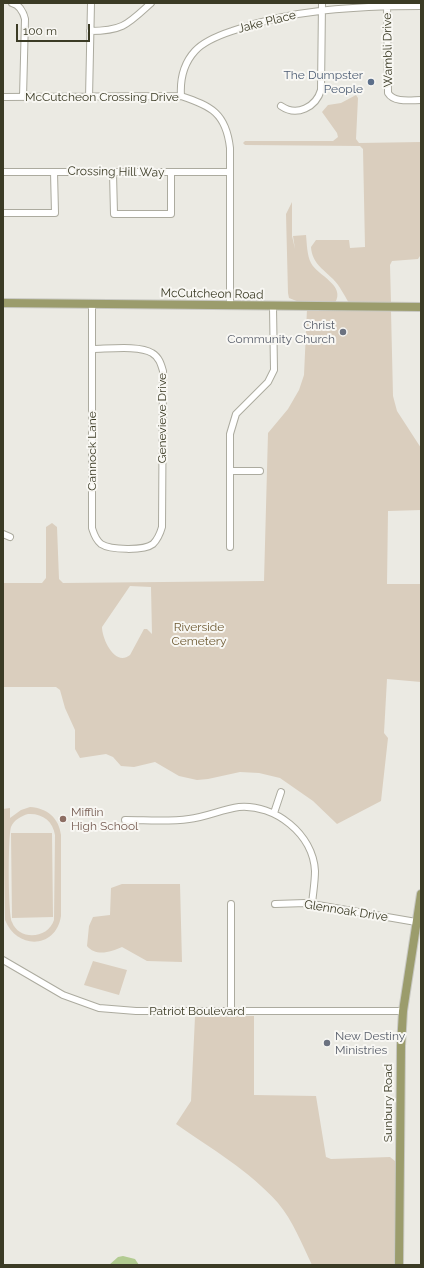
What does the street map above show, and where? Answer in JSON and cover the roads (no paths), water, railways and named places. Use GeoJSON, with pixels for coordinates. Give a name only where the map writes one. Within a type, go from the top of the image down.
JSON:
{"type":"FeatureCollection","features":[{"type":"Feature","properties":{"kind":"main road","name":"McCutcheon Road"},"geometry":{"type":"LineString","coordinates":[[3,304],[421,307]]}},
{"type":"Feature","properties":{"kind":"main road","name":"Sunbury Road"},"geometry":{"type":"LineString","coordinates":[[399,1265],[400,1056],[403,1011],[421,894]]}},
{"type":"Feature","properties":{"kind":"street"},"geometry":{"type":"LineString","coordinates":[[12,3],[17,4],[23,11],[25,19],[23,97]]}},
{"type":"Feature","properties":{"kind":"street"},"geometry":{"type":"LineString","coordinates":[[89,98],[90,3]]}},
{"type":"Feature","properties":{"kind":"street"},"geometry":{"type":"LineString","coordinates":[[90,31],[119,29],[130,22],[151,3]]}},
{"type":"Feature","properties":{"kind":"street"},"geometry":{"type":"LineString","coordinates":[[281,106],[290,111],[299,110],[310,106],[319,97],[321,90],[322,3]]}},
{"type":"Feature","properties":{"kind":"street","name":"Wambli Drive"},"geometry":{"type":"LineString","coordinates":[[387,5],[387,90],[390,97],[398,100],[421,100]]}},
{"type":"Feature","properties":{"kind":"street","name":"Jake Place"},"geometry":{"type":"LineString","coordinates":[[181,96],[180,87],[184,67],[195,50],[214,37],[252,23],[322,10],[356,6],[421,6]]}},
{"type":"Feature","properties":{"kind":"street","name":"McCutcheon Crossing Drive"},"geometry":{"type":"LineString","coordinates":[[3,97],[89,98],[181,96],[206,104],[224,122],[228,135],[230,172],[230,305]]}},
{"type":"Feature","properties":{"kind":"street","name":"Crossing Hill Way"},"geometry":{"type":"LineString","coordinates":[[3,172],[230,172]]}},
{"type":"Feature","properties":{"kind":"street"},"geometry":{"type":"LineString","coordinates":[[3,214],[55,213],[54,172]]}},
{"type":"Feature","properties":{"kind":"street"},"geometry":{"type":"LineString","coordinates":[[114,173],[114,214],[172,214],[171,173]]}},
{"type":"Feature","properties":{"kind":"street","name":"Cannock Lane"},"geometry":{"type":"LineString","coordinates":[[92,304],[92,528],[95,537],[102,544],[111,548],[142,548],[152,545]]}},
{"type":"Feature","properties":{"kind":"street"},"geometry":{"type":"LineString","coordinates":[[230,547],[230,434],[236,414],[268,382],[274,370],[273,307]]}},
{"type":"Feature","properties":{"kind":"street","name":"Genevieve Drive"},"geometry":{"type":"LineString","coordinates":[[92,349],[141,349],[152,352],[160,360],[163,371],[162,528],[159,537],[152,545]]}},
{"type":"Feature","properties":{"kind":"street"},"geometry":{"type":"LineString","coordinates":[[230,472],[260,471]]}},
{"type":"Feature","properties":{"kind":"street"},"geometry":{"type":"LineString","coordinates":[[3,534],[10,537]]}},
{"type":"Feature","properties":{"kind":"street"},"geometry":{"type":"LineString","coordinates":[[274,813],[281,792]]}},
{"type":"Feature","properties":{"kind":"street"},"geometry":{"type":"LineString","coordinates":[[125,820],[188,819],[240,807],[264,809],[274,813],[282,817],[302,836],[310,852],[315,870],[312,904]]}},
{"type":"Feature","properties":{"kind":"street"},"geometry":{"type":"LineString","coordinates":[[231,904],[231,1011]]}},
{"type":"Feature","properties":{"kind":"street","name":"Glennoak Drive"},"geometry":{"type":"LineString","coordinates":[[275,904],[312,904],[416,922]]}},
{"type":"Feature","properties":{"kind":"street","name":"Patriot Boulevard"},"geometry":{"type":"LineString","coordinates":[[3,960],[63,995],[99,1008],[136,1011],[403,1011]]}},
{"type":"Feature","properties":{"kind":"place","name":"The Dumpster People"},"geometry":{"type":"Point","coordinates":[371,82]}},
{"type":"Feature","properties":{"kind":"place","name":"Christ Community Church"},"geometry":{"type":"Point","coordinates":[343,332]}},
{"type":"Feature","properties":{"kind":"place","name":"Mifflin High School"},"geometry":{"type":"Point","coordinates":[63,819]}},
{"type":"Feature","properties":{"kind":"place","name":"New Destiny Ministries"},"geometry":{"type":"Point","coordinates":[327,1043]}},
{"type":"Feature","properties":{"kind":"park label","name":"Riverside Cemetery"},"geometry":{"type":"Point","coordinates":[199,634]}}]}
